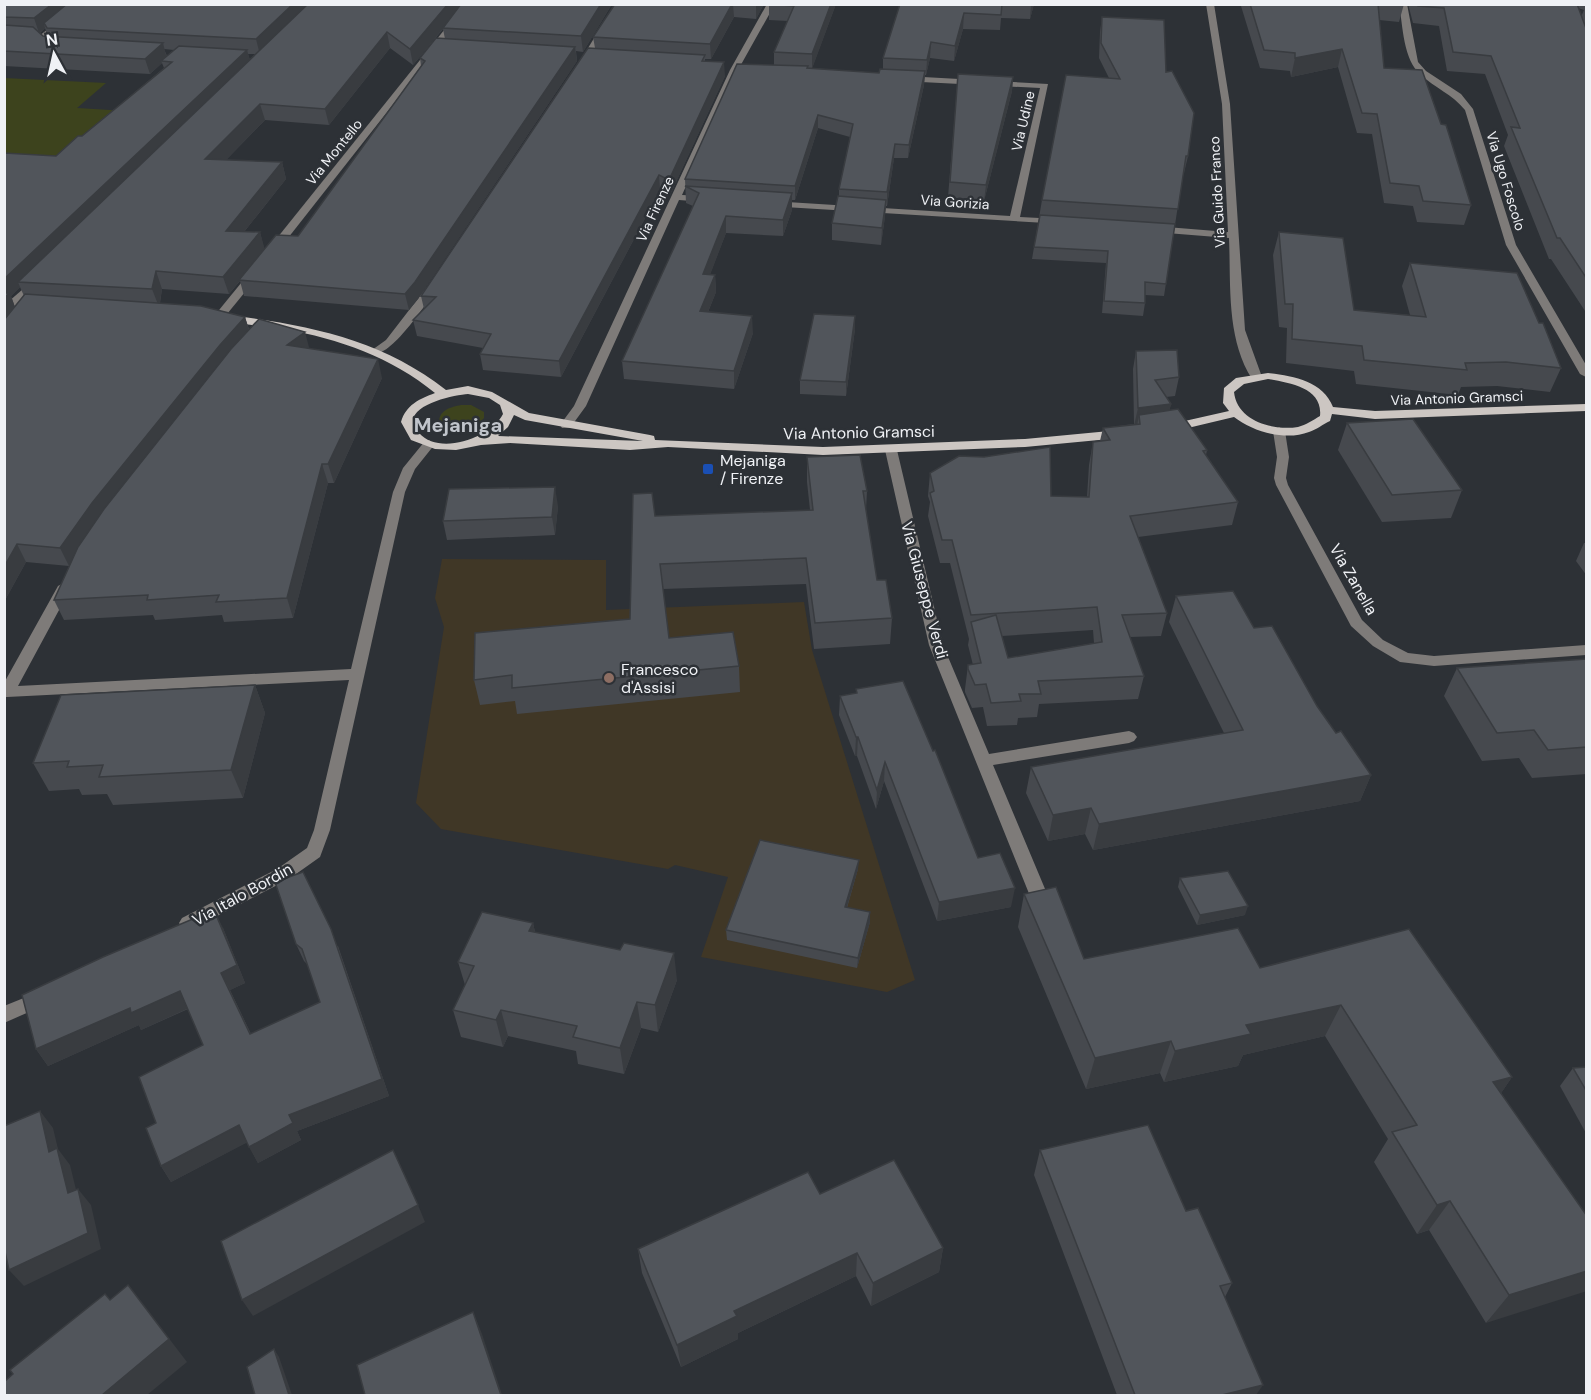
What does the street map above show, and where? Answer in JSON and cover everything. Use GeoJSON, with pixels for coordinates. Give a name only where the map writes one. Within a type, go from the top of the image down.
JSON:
{"type":"FeatureCollection","features":[{"type":"Feature","properties":{"kind":"main road"},"geometry":{"type":"LineString","coordinates":[[8,304],[29,305]]}},
{"type":"Feature","properties":{"kind":"main road"},"geometry":{"type":"LineString","coordinates":[[214,316],[297,329],[376,352],[424,376],[442,393]]}},
{"type":"Feature","properties":{"kind":"main road"},"geometry":{"type":"LineString","coordinates":[[1256,377],[1281,378],[1305,384],[1322,397],[1328,410],[1326,418],[1308,429],[1279,431],[1259,427],[1235,413],[1229,406],[1227,398],[1229,390],[1244,380],[1256,377]]}},
{"type":"Feature","properties":{"kind":"main road"},"geometry":{"type":"LineString","coordinates":[[429,444],[418,439],[410,431],[408,423],[410,414],[417,406],[442,393],[462,390],[481,391],[501,399],[525,416],[668,443]]}},
{"type":"Feature","properties":{"kind":"main road","name":"Via Antonio Gramsci"},"geometry":{"type":"LineString","coordinates":[[481,441],[502,428],[508,421],[507,405]]}},
{"type":"Feature","properties":{"kind":"main road","name":"Via Antonio Gramsci"},"geometry":{"type":"LineString","coordinates":[[1328,410],[1375,415],[1587,408]]}},
{"type":"Feature","properties":{"kind":"main road"},"geometry":{"type":"LineString","coordinates":[[1154,430],[1235,413]]}},
{"type":"Feature","properties":{"kind":"main road","name":"Via Antonio Gramsci"},"geometry":{"type":"LineString","coordinates":[[429,444],[455,446],[510,439],[618,446],[668,443],[755,449],[891,450],[1025,443],[1131,433]]}},
{"type":"Feature","properties":{"kind":"street"},"geometry":{"type":"LineString","coordinates":[[49,48],[37,37],[85,4]]}},
{"type":"Feature","properties":{"kind":"street","name":"Via Montello"},"geometry":{"type":"LineString","coordinates":[[214,316],[469,4]]}},
{"type":"Feature","properties":{"kind":"street"},"geometry":{"type":"LineString","coordinates":[[575,76],[619,4]]}},
{"type":"Feature","properties":{"kind":"street","name":"Via Firenze"},"geometry":{"type":"LineString","coordinates":[[566,425],[580,406],[736,68],[771,4]]}},
{"type":"Feature","properties":{"kind":"street","name":"Via Guido Franco"},"geometry":{"type":"LineString","coordinates":[[1210,4],[1226,104],[1239,330],[1256,377]]}},
{"type":"Feature","properties":{"kind":"street","name":"Via Ugo Foscolo"},"geometry":{"type":"LineString","coordinates":[[1403,4],[1414,62],[1423,73],[1458,96],[1469,109],[1511,245],[1587,374]]}},
{"type":"Feature","properties":{"kind":"street"},"geometry":{"type":"LineString","coordinates":[[435,47],[446,48]]}},
{"type":"Feature","properties":{"kind":"street"},"geometry":{"type":"LineString","coordinates":[[574,56],[598,58]]}},
{"type":"Feature","properties":{"kind":"street","name":"Via Udine"},"geometry":{"type":"LineString","coordinates":[[890,78],[1045,86],[1014,219]]}},
{"type":"Feature","properties":{"kind":"street"},"geometry":{"type":"LineString","coordinates":[[675,198],[710,200]]}},
{"type":"Feature","properties":{"kind":"street","name":"Via Gorizia"},"geometry":{"type":"LineString","coordinates":[[757,203],[1071,223]]}},
{"type":"Feature","properties":{"kind":"street"},"geometry":{"type":"LineString","coordinates":[[1141,228],[1232,235]]}},
{"type":"Feature","properties":{"kind":"street"},"geometry":{"type":"LineString","coordinates":[[8,304],[48,270]]}},
{"type":"Feature","properties":{"kind":"street"},"geometry":{"type":"LineString","coordinates":[[376,352],[390,342],[438,278]]}},
{"type":"Feature","properties":{"kind":"street"},"geometry":{"type":"LineString","coordinates":[[254,340],[269,323]]}},
{"type":"Feature","properties":{"kind":"street","name":"Via Zanella"},"geometry":{"type":"LineString","coordinates":[[1279,431],[1283,458],[1280,478],[1282,485],[1356,623],[1378,643],[1405,658],[1434,661],[1587,650]]}},
{"type":"Feature","properties":{"kind":"street","name":"Via Italo Bordin"},"geometry":{"type":"LineString","coordinates":[[175,930],[283,874],[314,852],[322,830],[399,492],[409,468],[429,444]]}},
{"type":"Feature","properties":{"kind":"street","name":"Via Giuseppe Verdi"},"geometry":{"type":"LineString","coordinates":[[891,450],[936,645],[1039,896]]}},
{"type":"Feature","properties":{"kind":"street"},"geometry":{"type":"LineString","coordinates":[[6,692],[70,578]]}},
{"type":"Feature","properties":{"kind":"street"},"geometry":{"type":"LineString","coordinates":[[6,692],[358,674]]}},
{"type":"Feature","properties":{"kind":"street"},"geometry":{"type":"LineString","coordinates":[[984,761],[1129,737]]}},
{"type":"Feature","properties":{"kind":"street"},"geometry":{"type":"LineString","coordinates":[[4,1015],[54,993]]}},
{"type":"Feature","properties":{"kind":"shaded area"},"geometry":{"type":"Polygon","coordinates":[[[442,559],[606,560],[606,610],[804,602],[812,650],[915,980],[887,992],[701,957],[728,877],[675,865],[668,869],[441,829],[416,803],[444,627],[435,598],[442,559]]]}},
{"type":"Feature","properties":{"kind":"green space"},"geometry":{"type":"Polygon","coordinates":[[[4,78],[106,83],[77,108],[127,111],[60,171],[5,168],[4,78]]]}},
{"type":"Feature","properties":{"kind":"green space"},"geometry":{"type":"Polygon","coordinates":[[[461,405],[471,405],[484,412],[484,418],[474,426],[462,430],[450,429],[439,422],[443,412],[461,405]]]}},
{"type":"Feature","properties":{"kind":"building"},"geometry":{"type":"Polygon","coordinates":[[[4,4],[52,4],[34,18],[4,17],[4,4]]]}},
{"type":"Feature","properties":{"kind":"building"},"geometry":{"type":"Polygon","coordinates":[[[67,4],[293,4],[256,39],[47,28],[44,23],[67,4]]]}},
{"type":"Feature","properties":{"kind":"building"},"geometry":{"type":"Polygon","coordinates":[[[308,4],[448,4],[410,49],[387,32],[325,109],[260,104],[205,159],[282,162],[226,231],[260,232],[223,277],[156,271],[152,289],[18,282],[308,4]]]}},
{"type":"Feature","properties":{"kind":"building"},"geometry":{"type":"Polygon","coordinates":[[[461,4],[601,4],[581,36],[443,28],[461,4]]]}},
{"type":"Feature","properties":{"kind":"building"},"geometry":{"type":"Polygon","coordinates":[[[615,4],[732,4],[710,44],[593,37],[615,4]]]}},
{"type":"Feature","properties":{"kind":"building"},"geometry":{"type":"Polygon","coordinates":[[[769,4],[831,4],[812,54],[774,52],[794,6],[769,4]]]}},
{"type":"Feature","properties":{"kind":"building"},"geometry":{"type":"Polygon","coordinates":[[[900,4],[1002,4],[1001,15],[964,13],[955,46],[931,42],[927,60],[883,58],[900,4]]]}},
{"type":"Feature","properties":{"kind":"building"},"geometry":{"type":"Polygon","coordinates":[[[1250,4],[1378,4],[1384,68],[1422,70],[1441,124],[1446,125],[1471,205],[1423,201],[1419,186],[1390,183],[1377,114],[1362,113],[1342,49],[1295,58],[1295,53],[1264,50],[1250,4]]]}},
{"type":"Feature","properties":{"kind":"building"},"geometry":{"type":"Polygon","coordinates":[[[1418,4],[1577,4],[1587,31],[1587,279],[1560,238],[1557,238],[1511,127],[1520,128],[1491,56],[1453,52],[1444,8],[1418,6],[1418,4]]]}},
{"type":"Feature","properties":{"kind":"building"},"geometry":{"type":"Polygon","coordinates":[[[1102,17],[1164,20],[1166,72],[1172,71],[1194,113],[1178,209],[1042,200],[1066,75],[1120,79],[1101,43],[1102,17]]]}},
{"type":"Feature","properties":{"kind":"building"},"geometry":{"type":"Polygon","coordinates":[[[4,25],[33,27],[43,36],[163,43],[145,59],[4,51],[4,25]]]}},
{"type":"Feature","properties":{"kind":"building"},"geometry":{"type":"Polygon","coordinates":[[[436,38],[575,47],[405,294],[239,280],[276,235],[298,236],[425,61],[420,58],[436,38]]]}},
{"type":"Feature","properties":{"kind":"building"},"geometry":{"type":"Polygon","coordinates":[[[179,46],[247,50],[4,279],[4,153],[56,156],[172,62],[161,61],[179,46]]]}},
{"type":"Feature","properties":{"kind":"building"},"geometry":{"type":"Polygon","coordinates":[[[588,48],[705,55],[702,61],[724,62],[669,180],[659,175],[559,361],[480,354],[491,334],[413,320],[436,297],[421,296],[588,48]]]}},
{"type":"Feature","properties":{"kind":"building"},"geometry":{"type":"Polygon","coordinates":[[[737,64],[808,66],[807,68],[879,73],[880,69],[925,71],[909,145],[895,144],[887,192],[839,189],[853,124],[818,115],[795,186],[685,179],[737,64]]]}},
{"type":"Feature","properties":{"kind":"building"},"geometry":{"type":"Polygon","coordinates":[[[958,74],[1013,77],[986,185],[950,182],[958,74]]]}},
{"type":"Feature","properties":{"kind":"building"},"geometry":{"type":"Polygon","coordinates":[[[685,186],[792,193],[783,220],[726,216],[703,274],[715,275],[700,311],[752,316],[734,371],[622,361],[699,193],[685,186]]]}},
{"type":"Feature","properties":{"kind":"building"},"geometry":{"type":"Polygon","coordinates":[[[838,196],[886,200],[882,228],[832,223],[838,196]]]}},
{"type":"Feature","properties":{"kind":"building"},"geometry":{"type":"Polygon","coordinates":[[[1040,215],[1175,224],[1166,284],[1145,282],[1145,303],[1104,301],[1108,251],[1034,247],[1040,215]]]}},
{"type":"Feature","properties":{"kind":"building"},"geometry":{"type":"Polygon","coordinates":[[[1279,232],[1343,238],[1354,310],[1426,317],[1410,263],[1517,273],[1539,323],[1543,323],[1561,368],[1506,362],[1465,363],[1467,370],[1364,360],[1362,346],[1292,339],[1293,304],[1285,304],[1279,232]]]}},
{"type":"Feature","properties":{"kind":"building"},"geometry":{"type":"Polygon","coordinates":[[[25,294],[201,306],[245,317],[92,503],[60,548],[17,544],[4,567],[4,320],[25,294]]]}},
{"type":"Feature","properties":{"kind":"building"},"geometry":{"type":"Polygon","coordinates":[[[814,314],[855,316],[846,382],[800,380],[814,314]]]}},
{"type":"Feature","properties":{"kind":"building"},"geometry":{"type":"Polygon","coordinates":[[[259,319],[305,332],[287,345],[378,359],[328,464],[322,464],[287,598],[216,602],[219,595],[147,600],[148,595],[54,600],[78,547],[104,509],[231,349],[259,319]]]}},
{"type":"Feature","properties":{"kind":"building"},"geometry":{"type":"Polygon","coordinates":[[[1177,350],[1179,377],[1155,380],[1171,404],[1138,408],[1136,351],[1177,350]]]}},
{"type":"Feature","properties":{"kind":"building"},"geometry":{"type":"Polygon","coordinates":[[[1178,409],[1207,450],[1203,451],[1238,502],[1130,516],[1167,613],[1122,615],[1144,676],[1038,681],[1041,694],[1019,694],[1021,701],[991,703],[986,684],[975,685],[968,669],[968,665],[981,663],[971,622],[996,615],[1008,658],[1102,642],[1097,607],[971,615],[952,540],[942,540],[930,493],[934,491],[930,473],[959,456],[984,457],[1050,447],[1051,496],[1089,497],[1093,442],[1110,440],[1103,428],[1140,424],[1139,415],[1178,409]]]}},
{"type":"Feature","properties":{"kind":"building"},"geometry":{"type":"Polygon","coordinates":[[[1413,419],[1462,490],[1392,495],[1347,423],[1413,419]]]}},
{"type":"Feature","properties":{"kind":"building"},"geometry":{"type":"Polygon","coordinates":[[[860,455],[867,491],[863,491],[877,580],[886,580],[892,618],[815,623],[806,558],[660,564],[669,638],[733,632],[739,666],[512,688],[512,675],[474,680],[475,633],[630,619],[633,494],[652,493],[655,516],[813,510],[807,457],[860,455]]]}},
{"type":"Feature","properties":{"kind":"building"},"geometry":{"type":"Polygon","coordinates":[[[555,487],[552,517],[443,521],[449,489],[555,487]]]}},
{"type":"Feature","properties":{"kind":"building"},"geometry":{"type":"Polygon","coordinates":[[[1233,591],[1254,628],[1272,626],[1317,706],[1336,733],[1341,731],[1371,775],[1099,824],[1091,808],[1053,815],[1031,767],[1243,730],[1176,596],[1233,591]]]}},
{"type":"Feature","properties":{"kind":"building"},"geometry":{"type":"Polygon","coordinates":[[[1587,659],[1587,747],[1548,750],[1534,730],[1497,733],[1457,668],[1587,659]]]}},
{"type":"Feature","properties":{"kind":"building"},"geometry":{"type":"Polygon","coordinates":[[[903,681],[933,751],[935,750],[978,858],[1000,853],[1015,888],[939,902],[885,762],[877,790],[840,696],[857,693],[856,689],[903,681]]]}},
{"type":"Feature","properties":{"kind":"building"},"geometry":{"type":"Polygon","coordinates":[[[255,685],[231,770],[99,777],[103,765],[67,767],[69,761],[33,763],[61,695],[255,685]]]}},
{"type":"Feature","properties":{"kind":"building"},"geometry":{"type":"Polygon","coordinates":[[[760,840],[859,860],[845,907],[870,912],[858,958],[726,930],[760,840]]]}},
{"type":"Feature","properties":{"kind":"building"},"geometry":{"type":"Polygon","coordinates":[[[1228,871],[1248,906],[1200,915],[1180,878],[1228,871]]]}},
{"type":"Feature","properties":{"kind":"building"},"geometry":{"type":"Polygon","coordinates":[[[303,872],[331,929],[382,1079],[289,1115],[293,1123],[249,1147],[239,1125],[161,1166],[146,1128],[156,1123],[139,1077],[203,1045],[180,991],[131,1013],[130,1008],[36,1049],[22,995],[103,957],[214,910],[237,965],[221,973],[250,1034],[320,1002],[302,949],[296,944],[275,882],[303,872]]]}},
{"type":"Feature","properties":{"kind":"building"},"geometry":{"type":"Polygon","coordinates":[[[1056,887],[1084,959],[1238,928],[1260,968],[1409,929],[1512,1077],[1493,1082],[1587,1216],[1587,1271],[1509,1295],[1450,1201],[1437,1205],[1392,1132],[1417,1125],[1341,1005],[1246,1025],[1251,1034],[1175,1051],[1171,1041],[1095,1058],[1024,894],[1056,887]]]}},
{"type":"Feature","properties":{"kind":"building"},"geometry":{"type":"Polygon","coordinates":[[[482,912],[533,923],[529,931],[620,950],[624,943],[674,953],[655,1005],[637,1002],[620,1048],[573,1037],[577,1026],[501,1010],[496,1020],[453,1010],[474,966],[458,962],[482,912]]]}},
{"type":"Feature","properties":{"kind":"building"},"geometry":{"type":"Polygon","coordinates":[[[1587,1067],[1587,1092],[1573,1068],[1587,1067]]]}},
{"type":"Feature","properties":{"kind":"building"},"geometry":{"type":"Polygon","coordinates":[[[40,1111],[49,1152],[57,1148],[68,1193],[78,1189],[88,1233],[9,1270],[4,1247],[4,1126],[40,1111]]]}},
{"type":"Feature","properties":{"kind":"building"},"geometry":{"type":"Polygon","coordinates":[[[1148,1125],[1186,1211],[1198,1208],[1232,1283],[1220,1286],[1263,1385],[1222,1395],[1135,1395],[1040,1150],[1148,1125]]]}},
{"type":"Feature","properties":{"kind":"building"},"geometry":{"type":"Polygon","coordinates":[[[393,1150],[418,1205],[242,1300],[221,1241],[393,1150]]]}},
{"type":"Feature","properties":{"kind":"building"},"geometry":{"type":"Polygon","coordinates":[[[894,1160],[943,1248],[873,1283],[857,1253],[734,1311],[737,1316],[677,1345],[638,1249],[808,1172],[820,1194],[894,1160]]]}},
{"type":"Feature","properties":{"kind":"building"},"geometry":{"type":"Polygon","coordinates":[[[128,1285],[169,1339],[102,1395],[4,1395],[4,1382],[13,1374],[10,1370],[105,1294],[110,1300],[128,1285]]]}},
{"type":"Feature","properties":{"kind":"building"},"geometry":{"type":"Polygon","coordinates":[[[473,1312],[501,1395],[365,1395],[357,1365],[473,1312]]]}},
{"type":"Feature","properties":{"kind":"building"},"geometry":{"type":"Polygon","coordinates":[[[274,1349],[289,1395],[255,1395],[247,1367],[274,1349]]]}},
{"type":"Feature","properties":{"kind":"place","name":"Mejaniga / Firenze"},"geometry":{"type":"Point","coordinates":[708,469]}},
{"type":"Feature","properties":{"kind":"place","name":"Francesco d'Assisi"},"geometry":{"type":"Point","coordinates":[609,678]}},
{"type":"Feature","properties":{"kind":"district","name":"Mejaniga"},"geometry":{"type":"Point","coordinates":[458,425]}}]}
